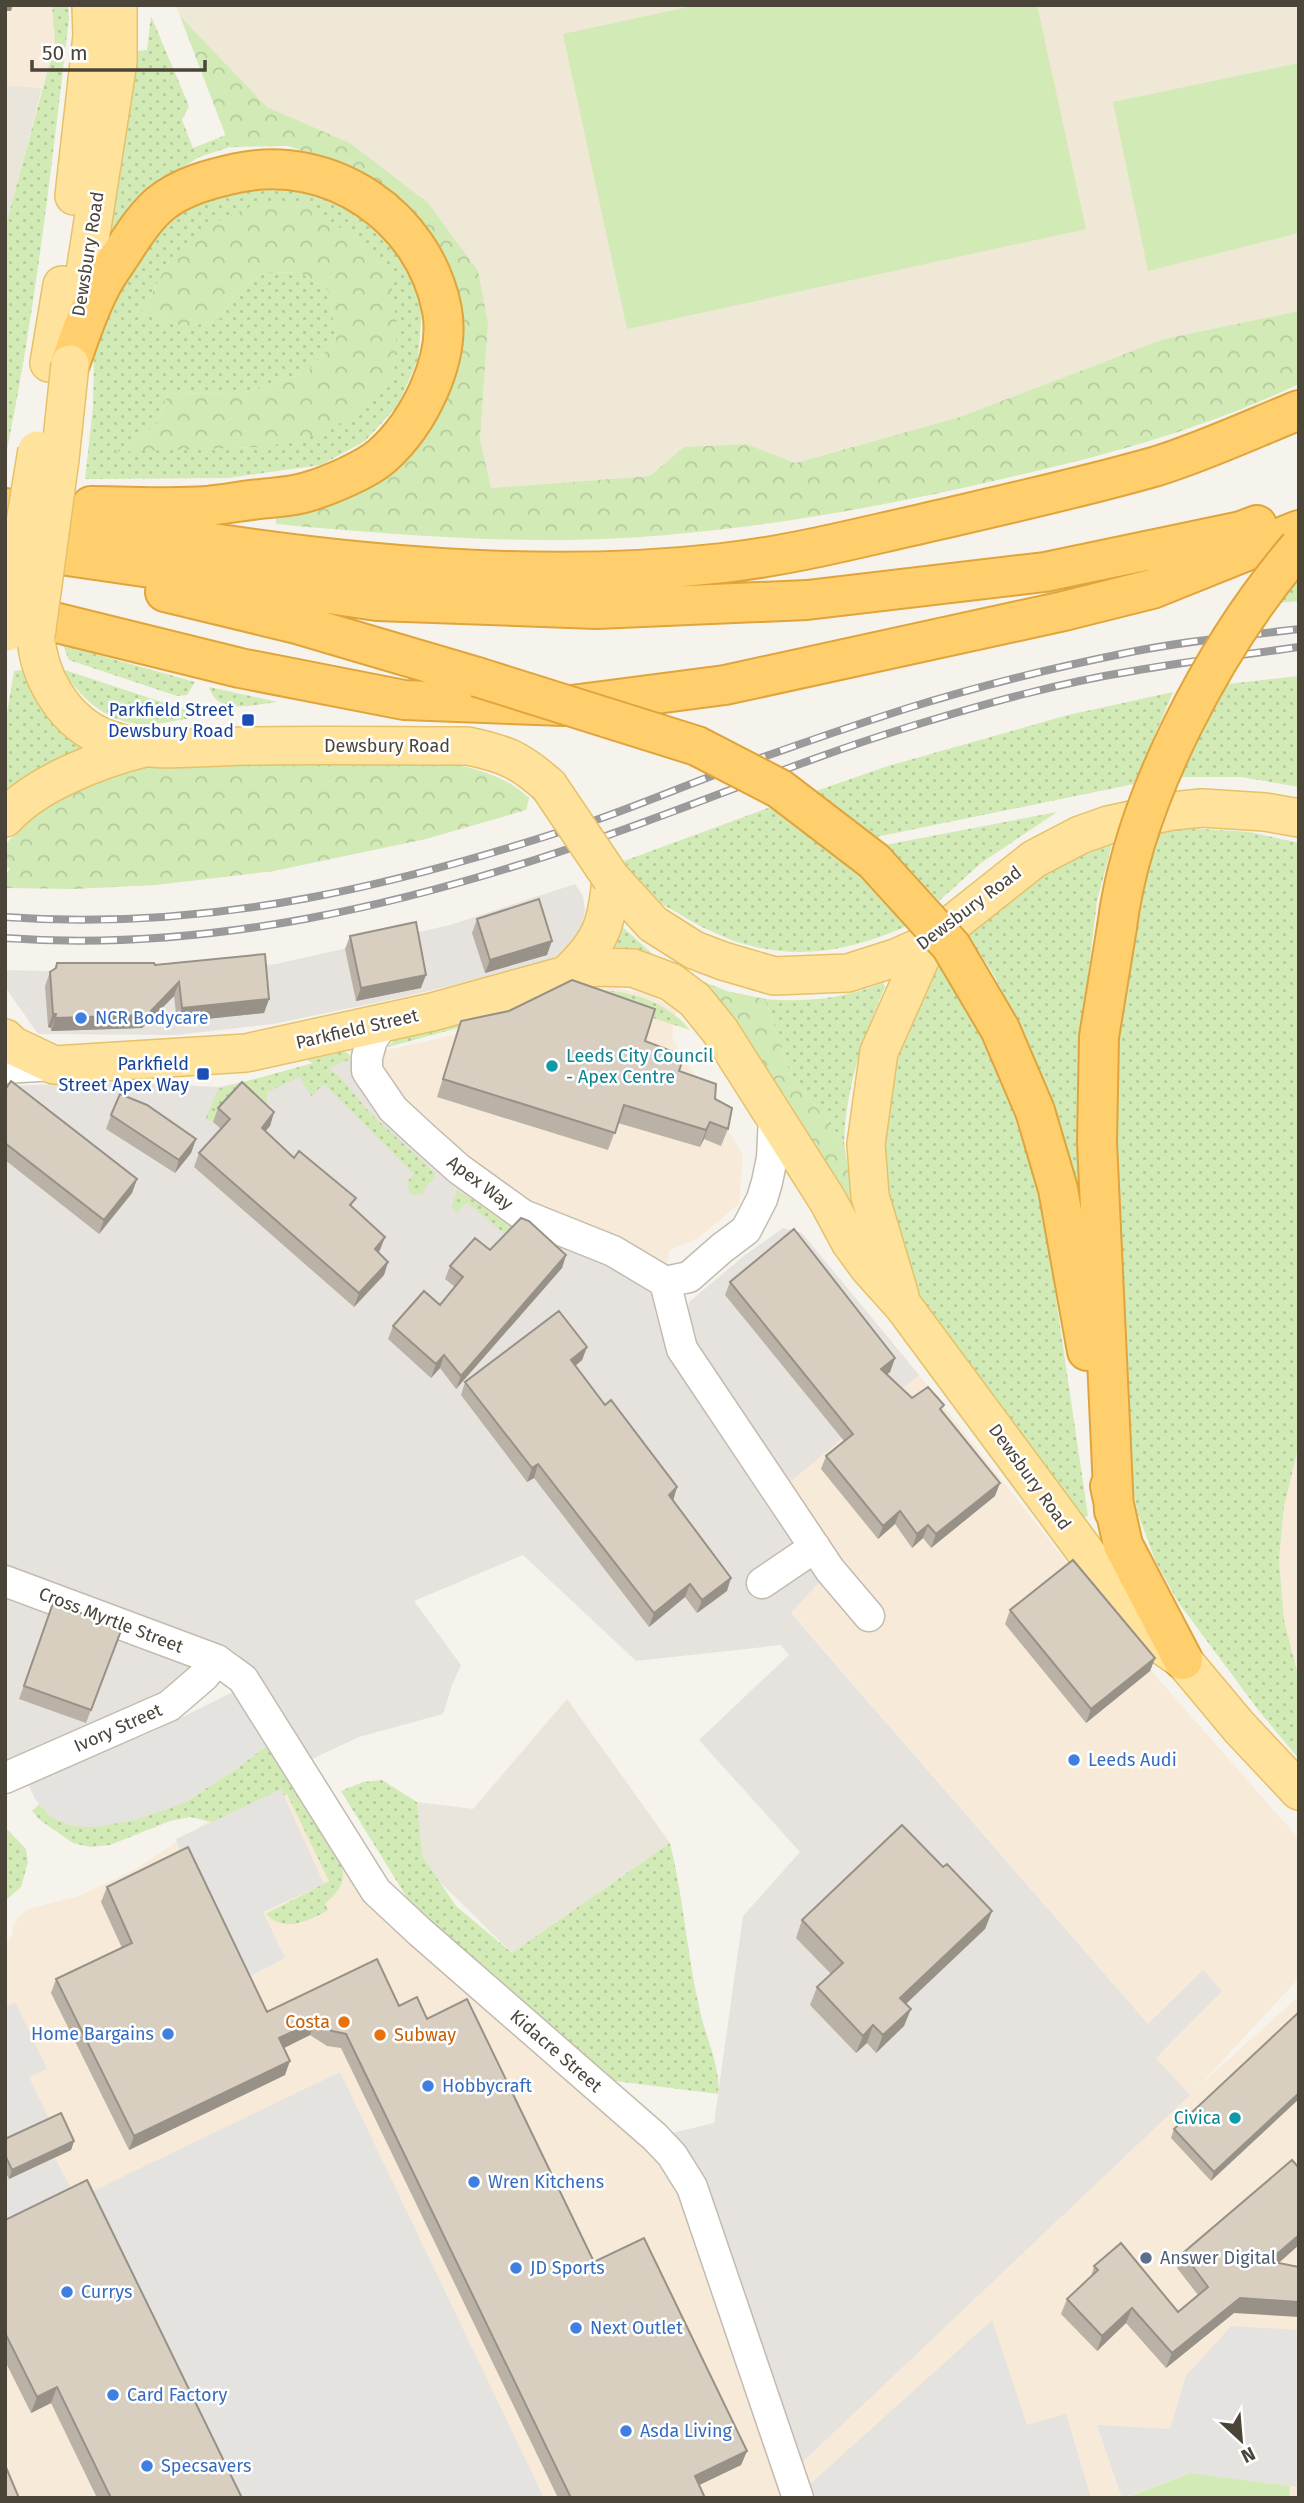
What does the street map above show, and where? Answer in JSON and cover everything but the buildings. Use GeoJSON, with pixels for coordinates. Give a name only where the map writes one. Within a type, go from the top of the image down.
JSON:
{"type":"FeatureCollection","features":[{"type":"Feature","properties":{"kind":"highway"},"geometry":{"type":"LineString","coordinates":[[5,507],[205,506],[306,493],[346,477],[381,457],[419,412],[434,376],[443,342],[442,311],[433,276],[420,250],[382,209],[344,183],[309,172],[262,168],[214,178],[186,188],[159,205],[136,232],[98,290],[59,363]]}},
{"type":"Feature","properties":{"kind":"highway"},"geometry":{"type":"LineString","coordinates":[[5,507],[149,534],[331,558],[462,570],[599,571],[724,563],[811,549],[1159,465],[1299,410]]}},
{"type":"Feature","properties":{"kind":"highway"},"geometry":{"type":"LineString","coordinates":[[5,547],[377,601],[597,609],[807,600],[1045,572],[1241,531],[1299,509]]}},
{"type":"Feature","properties":{"kind":"highway"},"geometry":{"type":"LineString","coordinates":[[13,629],[240,668],[404,700],[564,706],[725,685],[1064,611],[1152,589],[1299,530]]}},
{"type":"Feature","properties":{"kind":"highway"},"geometry":{"type":"LineString","coordinates":[[1114,1511],[1097,1142],[1100,1037],[1121,893],[1167,758],[1208,678],[1270,580],[1299,547]]}},
{"type":"Feature","properties":{"kind":"highway"},"geometry":{"type":"LineString","coordinates":[[5,558],[149,588],[297,624],[697,746],[780,789],[874,861],[951,946],[1000,1029],[1035,1111],[1058,1189],[1114,1511],[1123,1545],[1183,1660]]}},
{"type":"Feature","properties":{"kind":"main road","name":"Dewsbury Road"},"geometry":{"type":"LineString","coordinates":[[91,5],[92,36],[59,363],[60,459],[13,629],[37,656],[53,691],[73,717],[99,735],[144,748],[468,747],[501,753],[527,766],[549,786],[611,878],[653,924],[694,950],[774,976],[848,973],[928,944],[1034,859],[1080,835],[1108,825],[1172,811],[1202,808],[1265,812],[1299,818]]}},
{"type":"Feature","properties":{"kind":"main road","name":"Dewsbury Road"},"geometry":{"type":"LineString","coordinates":[[59,363],[118,62],[118,5]]}},
{"type":"Feature","properties":{"kind":"main road"},"geometry":{"type":"LineString","coordinates":[[5,818],[53,783],[105,758],[144,748]]}},
{"type":"Feature","properties":{"kind":"main road"},"geometry":{"type":"LineString","coordinates":[[565,976],[588,955],[608,915],[611,878]]}},
{"type":"Feature","properties":{"kind":"main road"},"geometry":{"type":"LineString","coordinates":[[904,1307],[870,1196],[866,1144],[879,1052],[928,944]]}},
{"type":"Feature","properties":{"kind":"main road","name":"Parkfield Street"},"geometry":{"type":"LineString","coordinates":[[54,1065],[246,1053],[505,993],[595,967],[633,968],[671,982],[695,1000]]}},
{"type":"Feature","properties":{"kind":"main road","name":"Dewsbury Road"},"geometry":{"type":"LineString","coordinates":[[695,1000],[720,1031],[828,1201],[850,1242],[904,1307],[1116,1593],[1158,1643],[1183,1660],[1239,1727],[1299,1791]]}},
{"type":"Feature","properties":{"kind":"main road"},"geometry":{"type":"LineString","coordinates":[[5,1038],[12,1045],[54,1065]]}},
{"type":"Feature","properties":{"kind":"street","name":"Apex Way"},"geometry":{"type":"LineString","coordinates":[[383,1023],[372,1040],[367,1057],[367,1071],[393,1109],[421,1135],[458,1168],[523,1215],[613,1251],[665,1282]]}},
{"type":"Feature","properties":{"kind":"street","name":"Parkfield Street"},"geometry":{"type":"LineString","coordinates":[[5,1068],[54,1065]]}},
{"type":"Feature","properties":{"kind":"street"},"geometry":{"type":"LineString","coordinates":[[774,1117],[772,1158],[767,1182],[762,1199],[746,1230],[690,1278],[665,1282],[682,1349],[830,1570],[869,1616]]}},
{"type":"Feature","properties":{"kind":"street"},"geometry":{"type":"LineString","coordinates":[[762,1583],[816,1547]]}},
{"type":"Feature","properties":{"kind":"street","name":"Cross Myrtle Street"},"geometry":{"type":"LineString","coordinates":[[5,1581],[217,1660]]}},
{"type":"Feature","properties":{"kind":"street","name":"Ivory Street"},"geometry":{"type":"LineString","coordinates":[[9,1776],[169,1706],[217,1660]]}},
{"type":"Feature","properties":{"kind":"street","name":"Kidacre Street"},"geometry":{"type":"LineString","coordinates":[[217,1660],[243,1679],[376,1891],[655,2137],[672,2155],[692,2187],[799,2498]]}},
{"type":"Feature","properties":{"kind":"shaded area"},"geometry":{"type":"Polygon","coordinates":[[[5,5],[52,5],[55,43],[42,88],[5,85],[5,5]]]}},
{"type":"Feature","properties":{"kind":"shaded area"},"geometry":{"type":"Polygon","coordinates":[[[175,5],[1299,5],[1299,311],[1164,339],[960,417],[794,463],[747,444],[684,447],[650,476],[491,488],[480,440],[488,323],[350,143],[267,107],[180,16],[175,5]]]}},
{"type":"Feature","properties":{"kind":"shaded area"},"geometry":{"type":"Polygon","coordinates":[[[5,85],[42,88],[5,228],[5,85]]]}},
{"type":"Feature","properties":{"kind":"shaded area"},"geometry":{"type":"Polygon","coordinates":[[[575,884],[583,896],[585,911],[581,927],[569,945],[555,957],[533,966],[399,998],[273,1024],[176,1035],[38,1034],[5,987],[5,970],[158,974],[276,964],[450,925],[575,884]]]}},
{"type":"Feature","properties":{"kind":"shaded area"},"geometry":{"type":"Polygon","coordinates":[[[578,986],[615,988],[647,994],[676,1009],[672,1038],[743,1155],[739,1204],[697,1239],[669,1250],[665,1282],[523,1215],[386,1116],[349,1059],[444,1037],[494,1022],[578,986]]]}},
{"type":"Feature","properties":{"kind":"shaded area"},"geometry":{"type":"Polygon","coordinates":[[[349,1059],[386,1117],[665,1282],[682,1346],[689,1302],[745,1255],[783,1228],[802,1233],[919,1375],[779,1491],[830,1570],[791,1613],[1148,2024],[1203,1970],[1222,1991],[1156,2058],[1190,2095],[790,2474],[692,2187],[655,2137],[714,2123],[743,1916],[800,1852],[699,1740],[789,1655],[781,1645],[636,1661],[523,1555],[414,1601],[461,1665],[443,1714],[359,1737],[297,1766],[251,1673],[238,1654],[225,1646],[5,1568],[5,1086],[112,1082],[218,1087],[349,1059]]]}},
{"type":"Feature","properties":{"kind":"shaded area"},"geometry":{"type":"Polygon","coordinates":[[[919,1375],[1160,1681],[1299,1839],[1299,1978],[1199,2086],[1299,1996],[1299,2498],[5,2498],[5,1943],[12,1937],[13,1926],[19,1916],[28,1909],[79,1896],[134,1870],[287,1770],[376,1891],[672,2155],[791,2473],[1190,2095],[1156,2058],[1203,1971],[1149,2025],[791,1612],[778,1491],[919,1375]]]}},
{"type":"Feature","properties":{"kind":"shaded area"},"geometry":{"type":"Polygon","coordinates":[[[1299,1444],[1299,1678],[1284,1620],[1279,1560],[1284,1507],[1299,1444]]]}},
{"type":"Feature","properties":{"kind":"shaded area"},"geometry":{"type":"Polygon","coordinates":[[[5,1581],[215,1661],[204,1676],[5,1763],[5,1581]]]}},
{"type":"Feature","properties":{"kind":"shaded area"},"geometry":{"type":"Polygon","coordinates":[[[235,1691],[270,1743],[184,1803],[136,1820],[95,1827],[73,1826],[52,1818],[35,1799],[27,1781],[152,1732],[235,1691]]]}},
{"type":"Feature","properties":{"kind":"shaded area"},"geometry":{"type":"Polygon","coordinates":[[[567,1699],[670,1843],[512,1953],[439,1881],[421,1856],[417,1802],[473,1809],[567,1699]]]}},
{"type":"Feature","properties":{"kind":"shaded area"},"geometry":{"type":"Polygon","coordinates":[[[281,1789],[324,1884],[263,1912],[285,1958],[241,1981],[183,1862],[176,1839],[281,1789]]]}},
{"type":"Feature","properties":{"kind":"shaded area"},"geometry":{"type":"Polygon","coordinates":[[[15,2002],[47,2069],[29,2077],[52,2125],[5,2147],[5,2007],[15,2002]]]}},
{"type":"Feature","properties":{"kind":"shaded area"},"geometry":{"type":"Polygon","coordinates":[[[340,2072],[544,2498],[233,2498],[91,2192],[340,2072]]]}},
{"type":"Feature","properties":{"kind":"shaded area"},"geometry":{"type":"Polygon","coordinates":[[[55,2158],[76,2198],[5,2233],[5,2171],[9,2179],[55,2158]]]}},
{"type":"Feature","properties":{"kind":"shaded area"},"geometry":{"type":"Polygon","coordinates":[[[992,2320],[1027,2425],[1066,2414],[1091,2498],[798,2498],[798,2495],[992,2320]]]}},
{"type":"Feature","properties":{"kind":"shaded area"},"geometry":{"type":"Polygon","coordinates":[[[1231,2326],[1299,2330],[1299,2487],[1191,2473],[1122,2498],[1097,2425],[1170,2429],[1186,2376],[1231,2326]]]}},
{"type":"Feature","properties":{"kind":"green space"},"geometry":{"type":"Polygon","coordinates":[[[52,5],[68,5],[69,18],[35,289],[7,450],[5,228],[55,43],[52,5]]]}},
{"type":"Feature","properties":{"kind":"green space"},"geometry":{"type":"Polygon","coordinates":[[[697,5],[1037,5],[1086,229],[627,329],[563,34],[697,5]]]}},
{"type":"Feature","properties":{"kind":"green space"},"geometry":{"type":"Polygon","coordinates":[[[151,16],[189,106],[182,120],[193,148],[226,135],[230,147],[199,157],[158,183],[102,259],[138,51],[147,50],[151,16]]]}},
{"type":"Feature","properties":{"kind":"green space"},"geometry":{"type":"Polygon","coordinates":[[[180,16],[267,107],[350,143],[428,203],[478,271],[488,323],[480,440],[491,488],[650,476],[684,447],[747,444],[795,463],[960,417],[1164,339],[1299,311],[1299,384],[1190,428],[1078,461],[904,500],[755,525],[654,536],[522,540],[440,537],[276,524],[276,518],[346,500],[348,487],[453,343],[350,168],[288,146],[230,147],[180,16]]]}},
{"type":"Feature","properties":{"kind":"green space"},"geometry":{"type":"Polygon","coordinates":[[[1299,63],[1299,233],[1148,271],[1113,102],[1299,63]]]}},
{"type":"Feature","properties":{"kind":"green space"},"geometry":{"type":"Polygon","coordinates":[[[292,176],[380,221],[409,262],[422,310],[418,359],[398,405],[365,441],[321,465],[228,478],[85,479],[93,407],[94,350],[124,285],[158,228],[179,207],[292,176]],[[170,259],[142,313],[186,327],[219,320],[237,291],[264,273],[299,272],[329,291],[336,340],[306,373],[241,393],[168,394],[156,426],[117,451],[267,447],[390,276],[170,259]]]}},
{"type":"Feature","properties":{"kind":"green space"},"geometry":{"type":"Polygon","coordinates":[[[259,203],[307,205],[358,240],[390,276],[397,325],[394,374],[361,410],[324,433],[267,447],[115,452],[156,426],[168,394],[241,393],[306,373],[336,340],[329,291],[299,272],[264,273],[237,291],[219,320],[186,327],[142,313],[170,259],[202,228],[259,203]]]}},
{"type":"Feature","properties":{"kind":"green space"},"geometry":{"type":"Polygon","coordinates":[[[1299,574],[1299,601],[1277,603],[1299,574]]]}},
{"type":"Feature","properties":{"kind":"green space"},"geometry":{"type":"Polygon","coordinates":[[[63,645],[195,682],[187,695],[177,696],[69,660],[63,645]]]}},
{"type":"Feature","properties":{"kind":"green space"},"geometry":{"type":"Polygon","coordinates":[[[35,668],[95,745],[5,807],[5,725],[14,671],[35,668]]]}},
{"type":"Feature","properties":{"kind":"green space"},"geometry":{"type":"Polygon","coordinates":[[[62,669],[204,716],[154,724],[126,722],[94,706],[76,689],[62,669]]]}},
{"type":"Feature","properties":{"kind":"green space"},"geometry":{"type":"Polygon","coordinates":[[[1299,676],[1299,787],[1241,777],[1175,777],[1219,685],[1299,676]]]}},
{"type":"Feature","properties":{"kind":"green space"},"geometry":{"type":"Polygon","coordinates":[[[209,687],[278,702],[248,706],[228,705],[220,702],[209,687]]]}},
{"type":"Feature","properties":{"kind":"green space"},"geometry":{"type":"Polygon","coordinates":[[[1173,692],[1134,784],[876,837],[816,791],[888,766],[1068,715],[1173,692]]]}},
{"type":"Feature","properties":{"kind":"green space"},"geometry":{"type":"Polygon","coordinates":[[[144,764],[455,764],[504,780],[529,798],[526,810],[426,839],[274,871],[156,885],[74,889],[5,888],[5,876],[10,868],[5,867],[5,845],[20,829],[52,804],[85,785],[144,764]]]}},
{"type":"Feature","properties":{"kind":"green space"},"geometry":{"type":"Polygon","coordinates":[[[776,805],[865,876],[909,925],[850,946],[822,951],[766,949],[710,931],[657,901],[642,888],[624,861],[776,805]]]}},
{"type":"Feature","properties":{"kind":"green space"},"geometry":{"type":"Polygon","coordinates":[[[1057,812],[981,863],[939,901],[885,845],[1057,812]]]}},
{"type":"Feature","properties":{"kind":"green space"},"geometry":{"type":"Polygon","coordinates":[[[1186,828],[1250,832],[1299,843],[1299,1444],[1284,1507],[1279,1560],[1284,1620],[1299,1679],[1299,1759],[1259,1711],[1178,1602],[1155,1560],[1138,1514],[1127,1461],[1113,1063],[1139,888],[1157,831],[1186,828]]]}},
{"type":"Feature","properties":{"kind":"green space"},"geometry":{"type":"Polygon","coordinates":[[[1112,844],[1097,901],[1081,1032],[1080,1200],[1074,1201],[1016,1020],[994,975],[967,935],[1035,880],[1078,856],[1112,844]]]}},
{"type":"Feature","properties":{"kind":"green space"},"geometry":{"type":"Polygon","coordinates":[[[615,920],[658,959],[699,980],[696,986],[599,952],[615,920]]]}},
{"type":"Feature","properties":{"kind":"green space"},"geometry":{"type":"Polygon","coordinates":[[[940,962],[980,1031],[1002,1080],[1041,1197],[1088,1516],[1074,1521],[931,1316],[904,1263],[886,1200],[883,1128],[897,1059],[919,997],[940,962]]]}},
{"type":"Feature","properties":{"kind":"green space"},"geometry":{"type":"Polygon","coordinates":[[[699,980],[727,991],[765,999],[790,1074],[844,1142],[854,1208],[848,1211],[696,986],[699,980]]]}},
{"type":"Feature","properties":{"kind":"green space"},"geometry":{"type":"Polygon","coordinates":[[[883,983],[885,987],[852,1082],[844,1142],[790,1074],[765,999],[825,998],[883,983]]]}},
{"type":"Feature","properties":{"kind":"green space"},"geometry":{"type":"Polygon","coordinates":[[[589,990],[644,998],[669,1011],[690,1030],[616,1006],[589,990]]]}},
{"type":"Feature","properties":{"kind":"green space"},"geometry":{"type":"Polygon","coordinates":[[[551,994],[495,1018],[388,1047],[396,1037],[551,994]]]}},
{"type":"Feature","properties":{"kind":"green space"},"geometry":{"type":"Polygon","coordinates":[[[348,1053],[351,1059],[328,1068],[338,1075],[371,1114],[434,1172],[435,1178],[422,1194],[413,1195],[409,1191],[407,1182],[414,1174],[324,1084],[311,1096],[300,1077],[267,1092],[267,1107],[243,1088],[213,1121],[205,1120],[218,1089],[313,1063],[307,1060],[348,1053]]]}},
{"type":"Feature","properties":{"kind":"green space"},"geometry":{"type":"Polygon","coordinates":[[[457,1190],[517,1224],[507,1236],[467,1202],[457,1213],[452,1206],[457,1190]]]}},
{"type":"Feature","properties":{"kind":"green space"},"geometry":{"type":"Polygon","coordinates":[[[270,1743],[325,1829],[341,1864],[341,1885],[325,1904],[328,1910],[305,1921],[280,1923],[266,1914],[329,1881],[287,1794],[221,1824],[190,1817],[170,1821],[110,1845],[90,1847],[73,1843],[40,1820],[32,1811],[39,1804],[52,1818],[184,1803],[270,1743]]]}},
{"type":"Feature","properties":{"kind":"green space"},"geometry":{"type":"Polygon","coordinates":[[[382,1780],[417,1802],[422,1856],[456,1906],[512,1953],[670,1843],[696,1994],[713,2054],[718,2094],[608,2080],[422,1922],[341,1791],[363,1782],[382,1780]]]}},
{"type":"Feature","properties":{"kind":"green space"},"geometry":{"type":"Polygon","coordinates":[[[5,1827],[26,1849],[28,1862],[21,1887],[5,1901],[5,1827]]]}},
{"type":"Feature","properties":{"kind":"green space"},"geometry":{"type":"Polygon","coordinates":[[[1191,2473],[1290,2486],[1289,2498],[1125,2498],[1191,2473]]]}},
{"type":"Feature","properties":{"kind":"railway"},"geometry":{"type":"LineString","coordinates":[[5,917],[82,920],[158,917],[232,910],[378,883],[451,865],[596,820],[786,749],[960,693],[1043,671],[1147,649],[1299,629]]}},
{"type":"Feature","properties":{"kind":"railway"},"geometry":{"type":"LineString","coordinates":[[5,938],[81,941],[158,938],[309,918],[384,902],[531,861],[834,752],[994,702],[1105,676],[1299,647]]}},
{"type":"Feature","properties":{"kind":"place","name":"Parkfield Street Dewsbury Road"},"geometry":{"type":"Point","coordinates":[248,720]}},
{"type":"Feature","properties":{"kind":"place","name":"NCR Bodycare"},"geometry":{"type":"Point","coordinates":[81,1018]}},
{"type":"Feature","properties":{"kind":"place","name":"Leeds City Council - Apex Centre"},"geometry":{"type":"Point","coordinates":[552,1066]}},
{"type":"Feature","properties":{"kind":"place","name":"Parkfield Street Apex Way"},"geometry":{"type":"Point","coordinates":[203,1074]}},
{"type":"Feature","properties":{"kind":"place","name":"Leeds Audi"},"geometry":{"type":"Point","coordinates":[1074,1760]}},
{"type":"Feature","properties":{"kind":"place","name":"Costa"},"geometry":{"type":"Point","coordinates":[344,2022]}},
{"type":"Feature","properties":{"kind":"place","name":"Home Bargains"},"geometry":{"type":"Point","coordinates":[168,2034]}},
{"type":"Feature","properties":{"kind":"place","name":"Subway"},"geometry":{"type":"Point","coordinates":[380,2035]}},
{"type":"Feature","properties":{"kind":"place","name":"Hobbycraft"},"geometry":{"type":"Point","coordinates":[428,2086]}},
{"type":"Feature","properties":{"kind":"place","name":"Civica"},"geometry":{"type":"Point","coordinates":[1235,2118]}},
{"type":"Feature","properties":{"kind":"place","name":"Wren Kitchens"},"geometry":{"type":"Point","coordinates":[474,2182]}},
{"type":"Feature","properties":{"kind":"place","name":"Answer Digital"},"geometry":{"type":"Point","coordinates":[1146,2258]}},
{"type":"Feature","properties":{"kind":"place","name":"JD Sports"},"geometry":{"type":"Point","coordinates":[516,2268]}},
{"type":"Feature","properties":{"kind":"place","name":"Currys"},"geometry":{"type":"Point","coordinates":[67,2292]}},
{"type":"Feature","properties":{"kind":"place","name":"Next Outlet"},"geometry":{"type":"Point","coordinates":[576,2328]}},
{"type":"Feature","properties":{"kind":"place","name":"Card Factory"},"geometry":{"type":"Point","coordinates":[113,2395]}},
{"type":"Feature","properties":{"kind":"place","name":"Asda Living"},"geometry":{"type":"Point","coordinates":[626,2431]}},
{"type":"Feature","properties":{"kind":"place","name":"Specsavers"},"geometry":{"type":"Point","coordinates":[147,2466]}}]}
